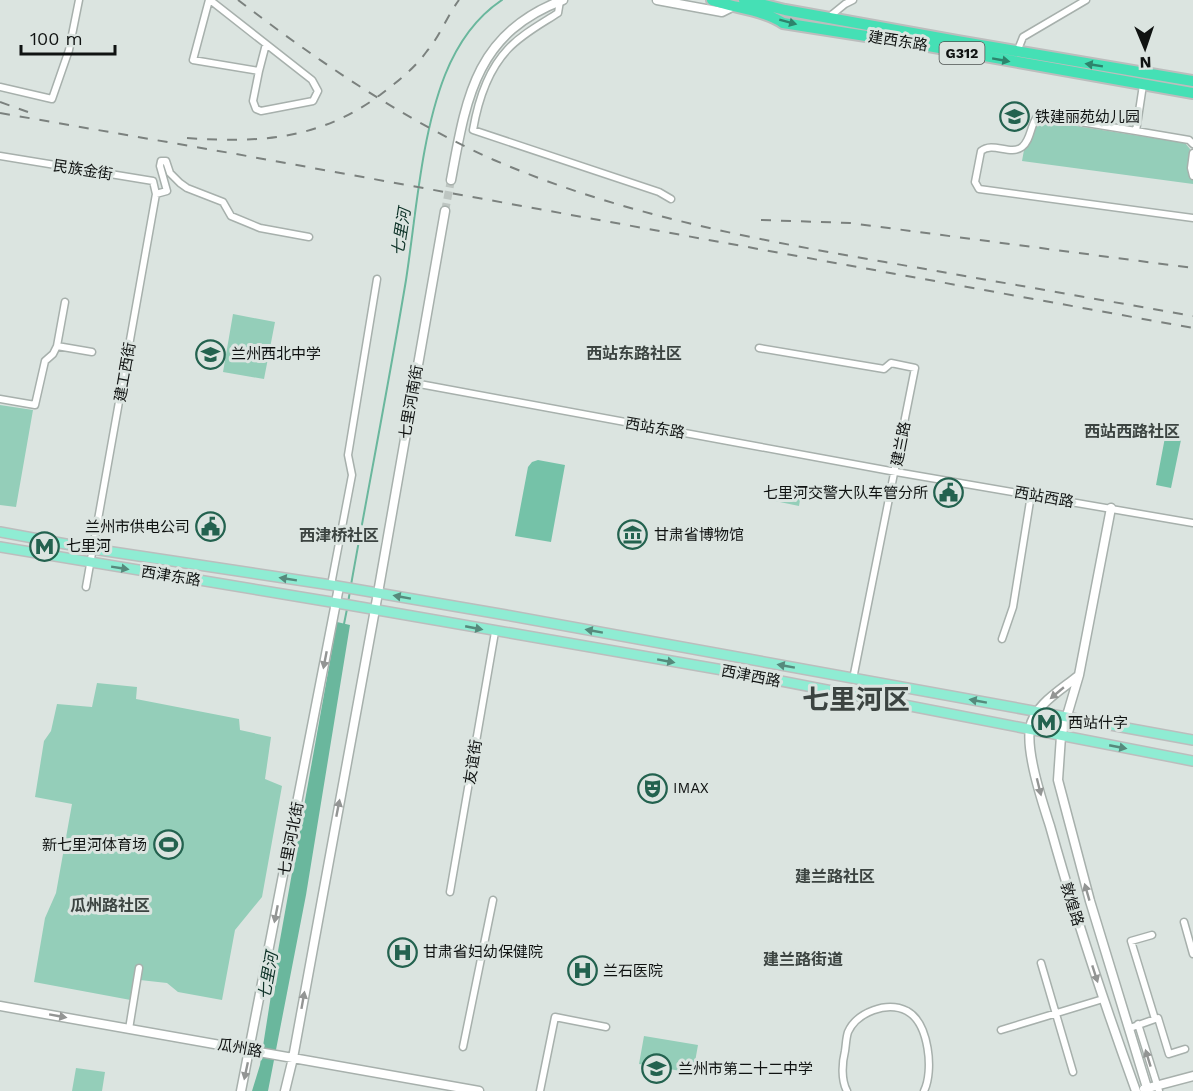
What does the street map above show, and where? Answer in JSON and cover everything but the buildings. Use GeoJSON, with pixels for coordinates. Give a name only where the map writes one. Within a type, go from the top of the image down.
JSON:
{"type":"FeatureCollection","features":[{"type":"Feature","properties":{"kind":"highway","name":"建西东路"},"geometry":{"type":"LineString","coordinates":[[712,0],[774,17],[783,23],[917,44],[1193,93]]}},
{"type":"Feature","properties":{"kind":"highway","name":"建西东路"},"geometry":{"type":"LineString","coordinates":[[744,0],[1017,52],[1193,81]]}},
{"type":"Feature","properties":{"kind":"main road","name":"西津东路"},"geometry":{"type":"LineString","coordinates":[[0,532],[93,549],[339,587]]}},
{"type":"Feature","properties":{"kind":"main road","name":"西津东路"},"geometry":{"type":"LineString","coordinates":[[0,547],[90,564],[339,603]]}},
{"type":"Feature","properties":{"kind":"main road","name":"西津西路"},"geometry":{"type":"LineString","coordinates":[[339,587],[506,615],[1193,740]]}},
{"type":"Feature","properties":{"kind":"main road","name":"西津西路"},"geometry":{"type":"LineString","coordinates":[[339,603],[740,674],[1193,761]]}},
{"type":"Feature","properties":{"kind":"main road"},"geometry":{"type":"LineString","coordinates":[[498,632],[506,615]]}},
{"type":"Feature","properties":{"kind":"street"},"geometry":{"type":"LineString","coordinates":[[0,87],[52,99],[69,50],[79,0]]}},
{"type":"Feature","properties":{"kind":"street"},"geometry":{"type":"LineString","coordinates":[[259,71],[193,60],[210,0],[267,44],[312,80],[318,91],[313,101],[261,111],[256,109],[253,101],[267,44]]}},
{"type":"Feature","properties":{"kind":"street"},"geometry":{"type":"LineString","coordinates":[[657,0],[722,12],[732,7]]}},
{"type":"Feature","properties":{"kind":"street"},"geometry":{"type":"LineString","coordinates":[[829,18],[853,0]]}},
{"type":"Feature","properties":{"kind":"street"},"geometry":{"type":"LineString","coordinates":[[1017,52],[1023,38],[1086,0]]}},
{"type":"Feature","properties":{"kind":"street"},"geometry":{"type":"LineString","coordinates":[[451,180],[465,110],[475,78],[482,66],[498,43],[510,31],[537,12],[561,1]]}},
{"type":"Feature","properties":{"kind":"street"},"geometry":{"type":"LineString","coordinates":[[561,1],[558,13],[508,49],[492,72],[483,87],[473,130],[658,192],[671,199]]}},
{"type":"Feature","properties":{"kind":"street"},"geometry":{"type":"LineString","coordinates":[[1136,131],[1143,85]]}},
{"type":"Feature","properties":{"kind":"street"},"geometry":{"type":"LineString","coordinates":[[1193,144],[1186,139],[1043,116],[1036,117],[1024,146],[1019,149],[989,146],[981,151],[975,182],[979,189],[1193,218]]}},
{"type":"Feature","properties":{"kind":"street"},"geometry":{"type":"LineString","coordinates":[[1193,153],[1191,171],[1193,176]]}},
{"type":"Feature","properties":{"kind":"street","name":"民族金街"},"geometry":{"type":"LineString","coordinates":[[0,156],[153,181],[156,194]]}},
{"type":"Feature","properties":{"kind":"street","name":"建工西街"},"geometry":{"type":"LineString","coordinates":[[86,587],[156,194],[167,191],[161,162],[166,161],[170,173],[180,183],[222,202],[231,216],[260,228],[309,237]]}},
{"type":"Feature","properties":{"kind":"street","name":"七里河南街"},"geometry":{"type":"LineString","coordinates":[[378,593],[445,211]]}},
{"type":"Feature","properties":{"kind":"street"},"geometry":{"type":"LineString","coordinates":[[339,587],[352,475],[348,455],[377,279]]}},
{"type":"Feature","properties":{"kind":"street"},"geometry":{"type":"LineString","coordinates":[[0,399],[35,405],[45,361],[53,354],[57,346],[65,302]]}},
{"type":"Feature","properties":{"kind":"street"},"geometry":{"type":"LineString","coordinates":[[57,346],[92,352]]}},
{"type":"Feature","properties":{"kind":"street","name":"建兰路"},"geometry":{"type":"LineString","coordinates":[[759,348],[884,369],[891,363],[915,368],[853,679]]}},
{"type":"Feature","properties":{"kind":"street","name":"西站东路"},"geometry":{"type":"LineString","coordinates":[[414,383],[896,472]]}},
{"type":"Feature","properties":{"kind":"street","name":"西站西路"},"geometry":{"type":"LineString","coordinates":[[896,472],[1193,523]]}},
{"type":"Feature","properties":{"kind":"street"},"geometry":{"type":"LineString","coordinates":[[1002,639],[1014,598],[1031,495]]}},
{"type":"Feature","properties":{"kind":"street","name":"敦煌路"},"geometry":{"type":"LineString","coordinates":[[1111,508],[1079,675],[1060,736],[1058,780],[1062,803],[1090,902],[1134,1026],[1143,1090]]}},
{"type":"Feature","properties":{"kind":"street","name":"七里河北街"},"geometry":{"type":"LineString","coordinates":[[241,1091],[255,1051],[339,603],[339,587]]}},
{"type":"Feature","properties":{"kind":"street"},"geometry":{"type":"LineString","coordinates":[[285,1091],[293,1058],[378,593]]}},
{"type":"Feature","properties":{"kind":"street","name":"友谊街"},"geometry":{"type":"LineString","coordinates":[[450,892],[498,632]]}},
{"type":"Feature","properties":{"kind":"street"},"geometry":{"type":"LineString","coordinates":[[1035,712],[1079,675]]}},
{"type":"Feature","properties":{"kind":"street","name":"敦煌路"},"geometry":{"type":"LineString","coordinates":[[1035,712],[1030,730],[1033,763],[1072,904],[1103,999],[1143,1090]]}},
{"type":"Feature","properties":{"kind":"street"},"geometry":{"type":"LineString","coordinates":[[463,1047],[493,900]]}},
{"type":"Feature","properties":{"kind":"street"},"geometry":{"type":"LineString","coordinates":[[1184,922],[1193,954]]}},
{"type":"Feature","properties":{"kind":"street"},"geometry":{"type":"LineString","coordinates":[[1152,935],[1131,941],[1155,1019]]}},
{"type":"Feature","properties":{"kind":"street"},"geometry":{"type":"LineString","coordinates":[[1041,963],[1073,1072]]}},
{"type":"Feature","properties":{"kind":"street"},"geometry":{"type":"LineString","coordinates":[[129,1029],[139,968]]}},
{"type":"Feature","properties":{"kind":"street"},"geometry":{"type":"LineString","coordinates":[[1001,1030],[1103,999]]}},
{"type":"Feature","properties":{"kind":"street","name":"瓜州路"},"geometry":{"type":"LineString","coordinates":[[0,1006],[479,1091]]}},
{"type":"Feature","properties":{"kind":"street"},"geometry":{"type":"LineString","coordinates":[[847,1091],[843,1084],[843,1057],[848,1032],[858,1018],[873,1010],[891,1007],[908,1011],[918,1022],[926,1040],[931,1069],[924,1091]]}},
{"type":"Feature","properties":{"kind":"street"},"geometry":{"type":"LineString","coordinates":[[540,1091],[555,1017],[606,1027]]}},
{"type":"Feature","properties":{"kind":"street"},"geometry":{"type":"LineString","coordinates":[[1158,1089],[1134,1026],[1158,1018],[1169,1054],[1185,1049]]}},
{"type":"Feature","properties":{"kind":"street"},"geometry":{"type":"LineString","coordinates":[[1143,1090],[1158,1089],[1193,1076]]}},
{"type":"Feature","properties":{"kind":"shaded area"},"geometry":{"type":"Polygon","coordinates":[[[1044,121],[1185,143],[1190,149],[1187,170],[1193,184],[1022,161],[1028,128],[1044,121]]]}},
{"type":"Feature","properties":{"kind":"shaded area"},"geometry":{"type":"Polygon","coordinates":[[[233,314],[275,322],[264,379],[223,372],[233,314]]]}},
{"type":"Feature","properties":{"kind":"shaded area"},"geometry":{"type":"Polygon","coordinates":[[[0,405],[33,410],[16,507],[0,505],[0,405]]]}},
{"type":"Feature","properties":{"kind":"shaded area"},"geometry":{"type":"Polygon","coordinates":[[[1166,432],[1182,435],[1171,488],[1156,485],[1166,432]]]}},
{"type":"Feature","properties":{"kind":"shaded area"},"geometry":{"type":"Polygon","coordinates":[[[538,460],[565,465],[551,542],[515,536],[528,467],[532,462],[538,460]]]}},
{"type":"Feature","properties":{"kind":"shaded area"},"geometry":{"type":"Polygon","coordinates":[[[777,489],[801,494],[799,506],[775,501],[777,489]]]}},
{"type":"Feature","properties":{"kind":"shaded area"},"geometry":{"type":"Polygon","coordinates":[[[337,622],[350,625],[306,895],[268,1091],[252,1091],[260,1065],[337,622]]]}},
{"type":"Feature","properties":{"kind":"shaded area","name":"新七里河体育场"},"geometry":{"type":"Polygon","coordinates":[[[97,683],[137,687],[136,699],[239,719],[240,730],[271,737],[265,779],[282,786],[262,897],[235,930],[222,1000],[178,992],[167,983],[140,980],[136,1001],[34,982],[45,918],[56,893],[72,804],[35,797],[44,741],[51,731],[57,704],[92,707],[97,683]]]}},
{"type":"Feature","properties":{"kind":"shaded area"},"geometry":{"type":"Polygon","coordinates":[[[644,1036],[698,1045],[693,1073],[639,1064],[644,1036]]]}},
{"type":"Feature","properties":{"kind":"shaded area"},"geometry":{"type":"Polygon","coordinates":[[[76,1068],[105,1072],[102,1091],[72,1091],[76,1068]]]}},
{"type":"Feature","properties":{"kind":"waterway","name":"七里河"},"geometry":{"type":"LineString","coordinates":[[351,585],[406,280],[420,176],[430,124],[445,75],[455,53],[475,24],[502,0]]}},
{"type":"Feature","properties":{"kind":"waterway","name":"七里河"},"geometry":{"type":"LineString","coordinates":[[348,603],[350,591]]}},
{"type":"Feature","properties":{"kind":"waterway","name":"七里河"},"geometry":{"type":"LineString","coordinates":[[344,624],[347,609]]}},
{"type":"Feature","properties":{"kind":"tunnel"},"geometry":{"type":"LineString","coordinates":[[445,211],[451,180]]}},
{"type":"Feature","properties":{"kind":"railway"},"geometry":{"type":"LineString","coordinates":[[238,0],[361,88],[426,126],[494,160],[589,195],[686,223],[785,244],[1193,316]]}},
{"type":"Feature","properties":{"kind":"railway"},"geometry":{"type":"LineString","coordinates":[[187,138],[239,140],[288,135],[311,130],[357,110],[380,95],[417,64],[436,39],[459,0]]}},
{"type":"Feature","properties":{"kind":"railway"},"geometry":{"type":"LineString","coordinates":[[0,102],[28,112]]}},
{"type":"Feature","properties":{"kind":"railway"},"geometry":{"type":"LineString","coordinates":[[0,113],[1193,328]]}},
{"type":"Feature","properties":{"kind":"railway"},"geometry":{"type":"LineString","coordinates":[[761,220],[850,223],[1193,268]]}},
{"type":"Feature","properties":{"kind":"place","name":"铁建丽苑幼儿园"},"geometry":{"type":"Point","coordinates":[1014,117]}},
{"type":"Feature","properties":{"kind":"place","name":"兰州西北中学"},"geometry":{"type":"Point","coordinates":[210,354]}},
{"type":"Feature","properties":{"kind":"place","name":"七里河交警大队车管分所"},"geometry":{"type":"Point","coordinates":[949,493]}},
{"type":"Feature","properties":{"kind":"place","name":"兰州市供电公司"},"geometry":{"type":"Point","coordinates":[211,527]}},
{"type":"Feature","properties":{"kind":"place","name":"甘肃省博物馆"},"geometry":{"type":"Point","coordinates":[633,535]}},
{"type":"Feature","properties":{"kind":"place","name":"七里河"},"geometry":{"type":"Point","coordinates":[45,546]}},
{"type":"Feature","properties":{"kind":"place","name":"西站什字"},"geometry":{"type":"Point","coordinates":[1047,723]}},
{"type":"Feature","properties":{"kind":"place","name":"IMAX"},"geometry":{"type":"Point","coordinates":[652,788]}},
{"type":"Feature","properties":{"kind":"place","name":"新七里河体育场"},"geometry":{"type":"Point","coordinates":[168,845]}},
{"type":"Feature","properties":{"kind":"place","name":"甘肃省妇幼保健院"},"geometry":{"type":"Point","coordinates":[402,952]}},
{"type":"Feature","properties":{"kind":"place","name":"兰石医院"},"geometry":{"type":"Point","coordinates":[582,971]}},
{"type":"Feature","properties":{"kind":"place","name":"兰州市第二十二中学"},"geometry":{"type":"Point","coordinates":[657,1069]}},
{"type":"Feature","properties":{"kind":"district","name":"西站东路社区"},"geometry":{"type":"Point","coordinates":[634,353]}},
{"type":"Feature","properties":{"kind":"district","name":"西站西路社区"},"geometry":{"type":"Point","coordinates":[1132,431]}},
{"type":"Feature","properties":{"kind":"district","name":"西津桥社区"},"geometry":{"type":"Point","coordinates":[339,535]}},
{"type":"Feature","properties":{"kind":"district","name":"七里河区"},"geometry":{"type":"Point","coordinates":[856,700]}},
{"type":"Feature","properties":{"kind":"district","name":"建兰路社区"},"geometry":{"type":"Point","coordinates":[835,876]}},
{"type":"Feature","properties":{"kind":"district","name":"瓜州路社区"},"geometry":{"type":"Point","coordinates":[110,905]}},
{"type":"Feature","properties":{"kind":"district","name":"建兰路街道"},"geometry":{"type":"Point","coordinates":[803,959]}}]}
